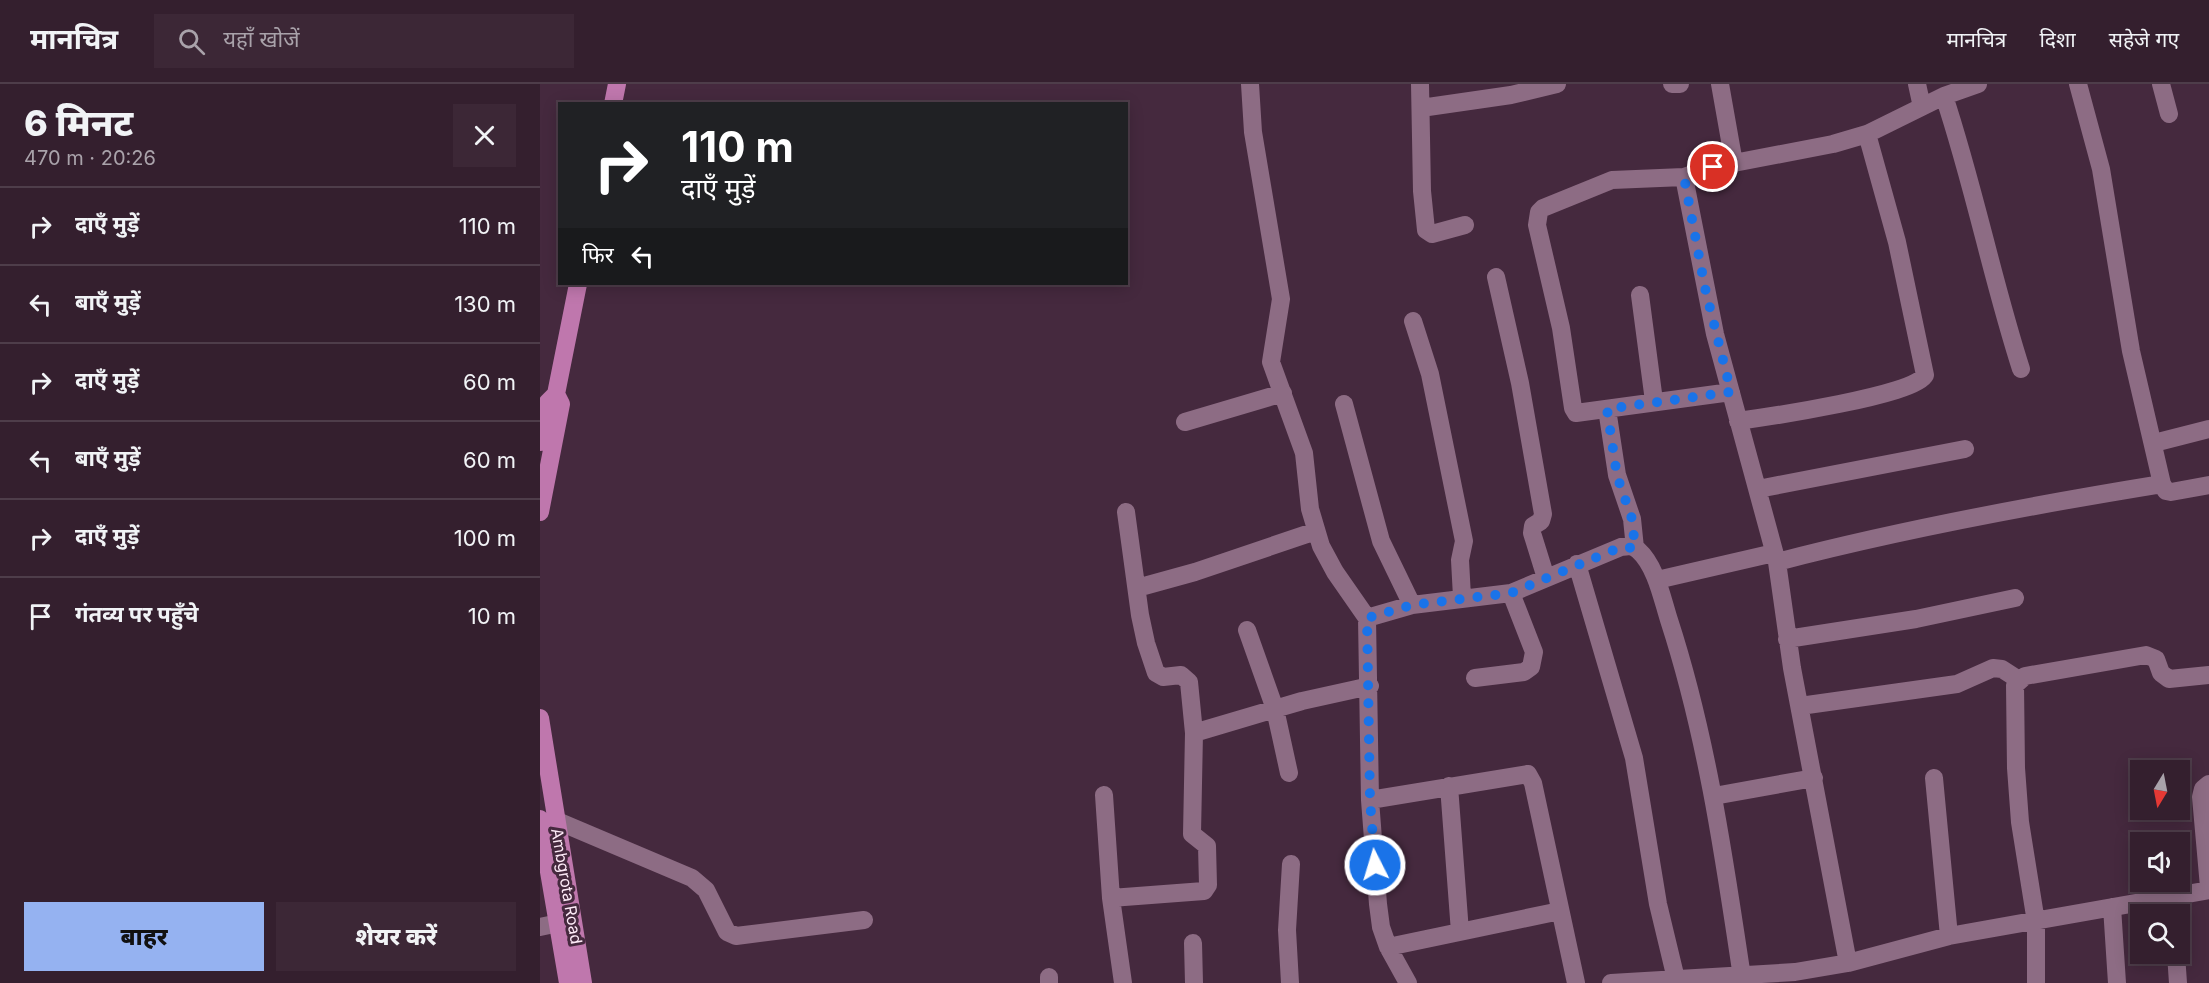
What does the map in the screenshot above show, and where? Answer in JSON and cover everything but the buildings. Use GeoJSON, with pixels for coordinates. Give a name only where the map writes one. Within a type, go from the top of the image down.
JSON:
{"type":"FeatureCollection","features":[{"type":"Feature","properties":{"kind":"main road"},"geometry":{"type":"LineString","coordinates":[[613,102],[617,84]]}},
{"type":"Feature","properties":{"kind":"main road"},"geometry":{"type":"LineString","coordinates":[[540,442],[548,402],[556,394],[578,285]]}},
{"type":"Feature","properties":{"kind":"main road"},"geometry":{"type":"LineString","coordinates":[[540,512],[561,404],[556,394]]}},
{"type":"Feature","properties":{"kind":"main road","name":"Ambgrota Road"},"geometry":{"type":"LineString","coordinates":[[540,718],[548,819],[583,983]]}},
{"type":"Feature","properties":{"kind":"main road"},"geometry":{"type":"LineString","coordinates":[[548,819],[568,983]]}},
{"type":"Feature","properties":{"kind":"street"},"geometry":{"type":"LineString","coordinates":[[1250,84],[1253,132],[1281,290],[1271,362],[1304,453],[1316,531],[1335,572],[1367,618],[1370,686],[1370,800],[1378,904],[1381,927],[1388,947],[1408,983]]}},
{"type":"Feature","properties":{"kind":"street"},"geometry":{"type":"LineString","coordinates":[[1420,84],[1422,191],[1426,230],[1432,234],[1465,225]]}},
{"type":"Feature","properties":{"kind":"street"},"geometry":{"type":"LineString","coordinates":[[1421,108],[1511,96],[1557,84]]}},
{"type":"Feature","properties":{"kind":"street"},"geometry":{"type":"LineString","coordinates":[[1672,84],[1680,84]]}},
{"type":"Feature","properties":{"kind":"street"},"geometry":{"type":"LineString","coordinates":[[1720,84],[1734,163]]}},
{"type":"Feature","properties":{"kind":"street"},"geometry":{"type":"LineString","coordinates":[[1917,84],[1922,107]]}},
{"type":"Feature","properties":{"kind":"street"},"geometry":{"type":"LineString","coordinates":[[1731,392],[1654,401],[1583,414],[1576,413],[1573,408],[1561,328],[1537,218],[1543,208],[1612,180],[1684,177],[1713,167],[1833,144],[1867,134],[1944,96],[1978,84]]}},
{"type":"Feature","properties":{"kind":"street"},"geometry":{"type":"LineString","coordinates":[[2078,84],[2101,169],[2131,351],[2162,484],[2166,491],[2171,492],[2209,485]]}},
{"type":"Feature","properties":{"kind":"street"},"geometry":{"type":"LineString","coordinates":[[2161,84],[2169,114]]}},
{"type":"Feature","properties":{"kind":"street"},"geometry":{"type":"LineString","coordinates":[[1944,96],[1968,175],[2003,313],[2021,369]]}},
{"type":"Feature","properties":{"kind":"street"},"geometry":{"type":"LineString","coordinates":[[1738,421],[1872,397],[1917,384],[1925,375],[1902,264],[1867,134]]}},
{"type":"Feature","properties":{"kind":"street"},"geometry":{"type":"LineString","coordinates":[[1684,177],[1705,288],[1775,558],[1787,639],[1848,963]]}},
{"type":"Feature","properties":{"kind":"street"},"geometry":{"type":"LineString","coordinates":[[1496,277],[1520,384],[1543,514],[1541,521],[1533,526],[1532,533],[1546,578]]}},
{"type":"Feature","properties":{"kind":"street"},"geometry":{"type":"LineString","coordinates":[[1640,295],[1654,401]]}},
{"type":"Feature","properties":{"kind":"street"},"geometry":{"type":"LineString","coordinates":[[1413,321],[1430,374],[1464,541],[1460,560],[1462,597]]}},
{"type":"Feature","properties":{"kind":"street"},"geometry":{"type":"LineString","coordinates":[[1185,422],[1283,393]]}},
{"type":"Feature","properties":{"kind":"street"},"geometry":{"type":"LineString","coordinates":[[1344,404],[1381,541],[1412,605]]}},
{"type":"Feature","properties":{"kind":"street"},"geometry":{"type":"LineString","coordinates":[[1607,409],[1617,476],[1632,519],[1635,548],[1657,580],[1695,707],[1714,796],[1742,977]]}},
{"type":"Feature","properties":{"kind":"street"},"geometry":{"type":"LineString","coordinates":[[2154,443],[2209,429]]}},
{"type":"Feature","properties":{"kind":"street"},"geometry":{"type":"LineString","coordinates":[[1758,489],[1965,450]]}},
{"type":"Feature","properties":{"kind":"street"},"geometry":{"type":"LineString","coordinates":[[1657,580],[1998,513],[2162,484]]}},
{"type":"Feature","properties":{"kind":"street"},"geometry":{"type":"LineString","coordinates":[[1110,898],[1206,889],[1208,846],[1192,834],[1194,733],[1189,682],[1181,675],[1163,677],[1156,673],[1146,643],[1126,512]]}},
{"type":"Feature","properties":{"kind":"street"},"geometry":{"type":"LineString","coordinates":[[1137,588],[1206,569],[1316,531]]}},
{"type":"Feature","properties":{"kind":"street"},"geometry":{"type":"LineString","coordinates":[[1367,618],[1412,605],[1462,597],[1511,593],[1621,547],[1635,548]]}},
{"type":"Feature","properties":{"kind":"street"},"geometry":{"type":"LineString","coordinates":[[1577,564],[1634,758],[1658,903],[1676,980]]}},
{"type":"Feature","properties":{"kind":"street"},"geometry":{"type":"LineString","coordinates":[[1475,678],[1524,672],[1531,668],[1534,652],[1511,593]]}},
{"type":"Feature","properties":{"kind":"street"},"geometry":{"type":"LineString","coordinates":[[1787,639],[1916,619],[2015,598]]}},
{"type":"Feature","properties":{"kind":"street"},"geometry":{"type":"LineString","coordinates":[[1247,630],[1275,709],[1289,773]]}},
{"type":"Feature","properties":{"kind":"street"},"geometry":{"type":"LineString","coordinates":[[1800,706],[1957,684],[1982,670],[1993,668],[2002,669],[2019,680],[2146,655],[2156,659],[2161,673],[2169,679],[2209,675]]}},
{"type":"Feature","properties":{"kind":"street"},"geometry":{"type":"LineString","coordinates":[[2019,680],[2013,693],[2016,768],[2020,822],[2036,922],[2036,983]]}},
{"type":"Feature","properties":{"kind":"street"},"geometry":{"type":"LineString","coordinates":[[1194,733],[1275,709],[1370,686]]}},
{"type":"Feature","properties":{"kind":"street"},"geometry":{"type":"LineString","coordinates":[[1370,800],[1523,772],[1531,777],[1576,983]]}},
{"type":"Feature","properties":{"kind":"street"},"geometry":{"type":"LineString","coordinates":[[1714,796],[1814,778]]}},
{"type":"Feature","properties":{"kind":"street"},"geometry":{"type":"LineString","coordinates":[[1934,778],[1949,936]]}},
{"type":"Feature","properties":{"kind":"street"},"geometry":{"type":"LineString","coordinates":[[1611,983],[1742,977],[1848,963],[1949,936],[2036,922],[2209,888],[2201,797],[2203,789],[2209,784]]}},
{"type":"Feature","properties":{"kind":"street"},"geometry":{"type":"LineString","coordinates":[[1449,786],[1460,932]]}},
{"type":"Feature","properties":{"kind":"street"},"geometry":{"type":"LineString","coordinates":[[1104,795],[1110,898],[1124,983]]}},
{"type":"Feature","properties":{"kind":"street"},"geometry":{"type":"LineString","coordinates":[[548,819],[692,878],[706,890],[727,932],[736,936],[864,920]]}},
{"type":"Feature","properties":{"kind":"street"},"geometry":{"type":"LineString","coordinates":[[1290,983],[1287,930],[1291,864]]}},
{"type":"Feature","properties":{"kind":"street"},"geometry":{"type":"LineString","coordinates":[[2172,895],[2172,904]]}},
{"type":"Feature","properties":{"kind":"street"},"geometry":{"type":"LineString","coordinates":[[2112,907],[2117,983]]}},
{"type":"Feature","properties":{"kind":"street"},"geometry":{"type":"LineString","coordinates":[[1388,947],[1560,911]]}},
{"type":"Feature","properties":{"kind":"street"},"geometry":{"type":"LineString","coordinates":[[540,927],[559,923]]}},
{"type":"Feature","properties":{"kind":"street"},"geometry":{"type":"LineString","coordinates":[[1193,943],[1194,983]]}},
{"type":"Feature","properties":{"kind":"street"},"geometry":{"type":"LineString","coordinates":[[2177,964],[2178,983]]}},
{"type":"Feature","properties":{"kind":"route"},"geometry":{"type":"LineString","coordinates":[[1375,865],[1370,800],[1370,686],[1367,618],[1412,605],[1462,597],[1511,593],[1528,588],[1577,564],[1621,547],[1635,548],[1632,519],[1617,476],[1607,409],[1636,403],[1731,392],[1715,334],[1694,237],[1684,177],[1713,167]]}}]}
